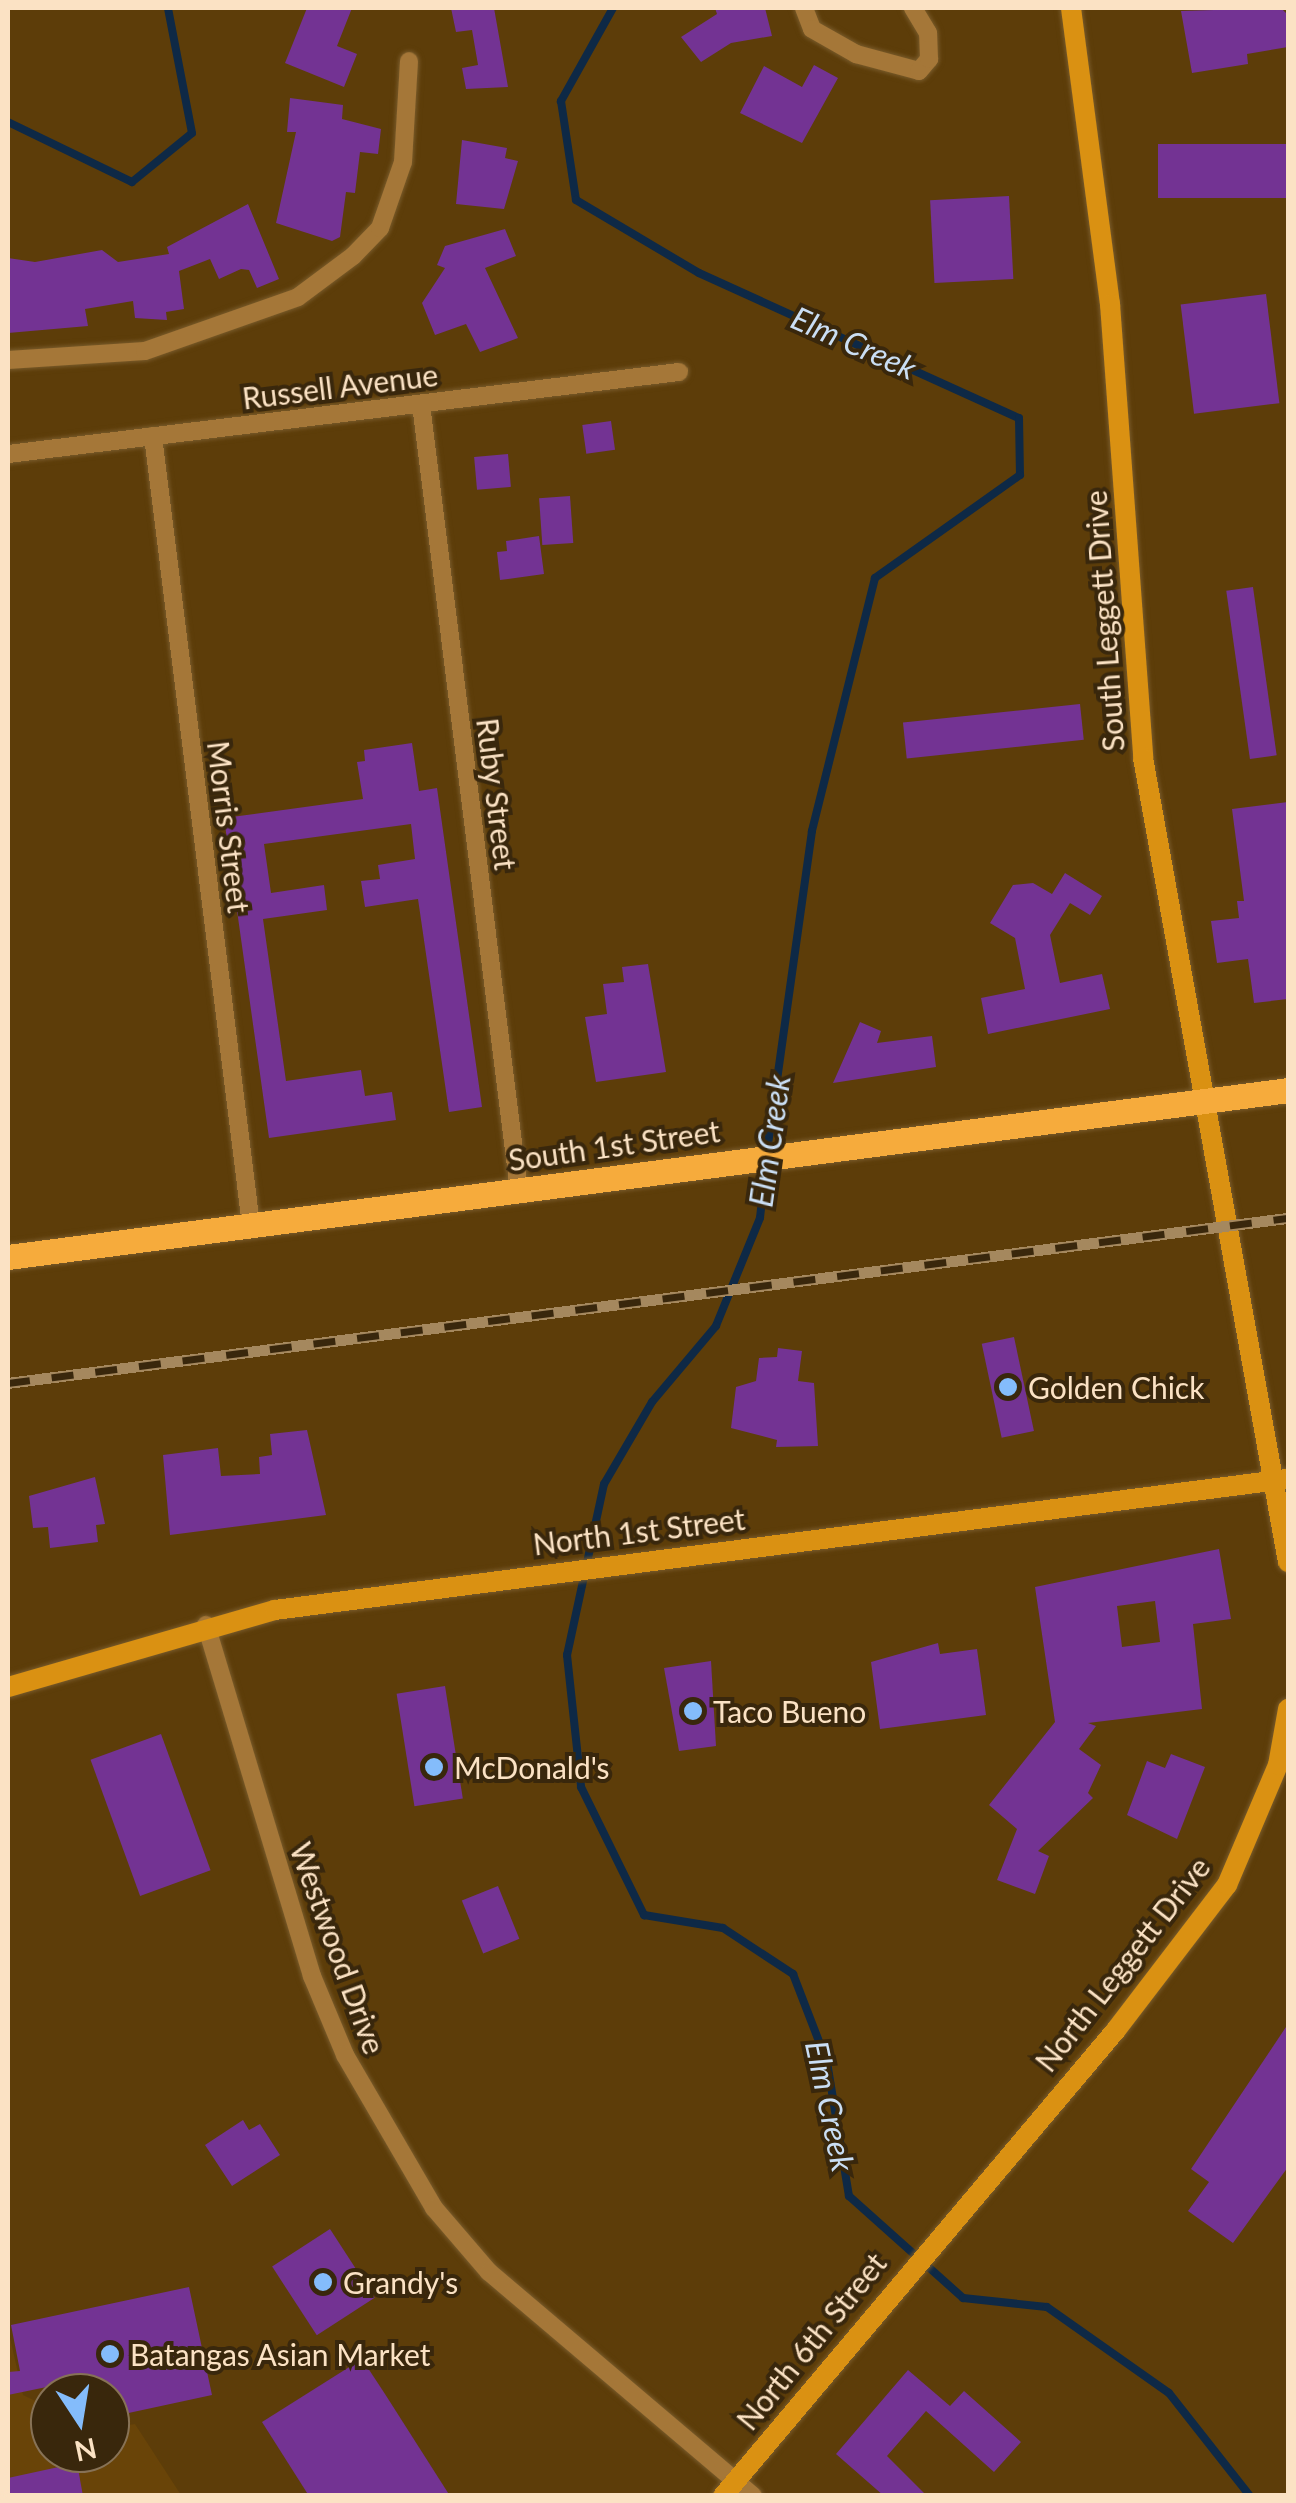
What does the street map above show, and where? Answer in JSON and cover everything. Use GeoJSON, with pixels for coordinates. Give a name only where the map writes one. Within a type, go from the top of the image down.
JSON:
{"type":"FeatureCollection","features":[{"type":"Feature","properties":{"kind":"main road","name":"South Leggett Drive"},"geometry":{"type":"LineString","coordinates":[[1071,8],[1110,304],[1143,758],[1225,1226],[1282,1479]]}},
{"type":"Feature","properties":{"kind":"main road","name":"South 1st Street"},"geometry":{"type":"LineString","coordinates":[[8,1257],[1288,1090]]}},
{"type":"Feature","properties":{"kind":"main road","name":"North 1st Street"},"geometry":{"type":"LineString","coordinates":[[8,1687],[206,1625],[630,1561],[1282,1479]]}},
{"type":"Feature","properties":{"kind":"main road"},"geometry":{"type":"LineString","coordinates":[[1282,1479],[1288,1562]]}},
{"type":"Feature","properties":{"kind":"main road","name":"North Leggett Drive"},"geometry":{"type":"LineString","coordinates":[[946,2224],[1116,2030],[1227,1886],[1278,1765],[1288,1709]]}},
{"type":"Feature","properties":{"kind":"main road","name":"North 6th Street"},"geometry":{"type":"LineString","coordinates":[[729,2488],[946,2224]]}},
{"type":"Feature","properties":{"kind":"street"},"geometry":{"type":"LineString","coordinates":[[804,8],[812,29],[856,54],[919,71],[929,60],[928,33],[913,8]]}},
{"type":"Feature","properties":{"kind":"street"},"geometry":{"type":"LineString","coordinates":[[8,360],[145,351],[298,296],[353,256],[380,228],[403,162],[409,60]]}},
{"type":"Feature","properties":{"kind":"street","name":"Russell Avenue"},"geometry":{"type":"LineString","coordinates":[[8,454],[679,372]]}},
{"type":"Feature","properties":{"kind":"street","name":"Ruby Street"},"geometry":{"type":"LineString","coordinates":[[421,404],[519,1191]]}},
{"type":"Feature","properties":{"kind":"street","name":"Morris Street"},"geometry":{"type":"LineString","coordinates":[[153,436],[251,1225]]}},
{"type":"Feature","properties":{"kind":"street","name":"Westwood Drive"},"geometry":{"type":"LineString","coordinates":[[206,1625],[312,1976],[400,2153],[489,2272],[729,2488],[753,2496]]}},
{"type":"Feature","properties":{"kind":"shaded area"},"geometry":{"type":"Polygon","coordinates":[[[8,2329],[23,2395],[30,2398],[30,2473],[130,2473],[130,2425],[135,2424],[181,2495],[8,2495],[8,2329]]]}},
{"type":"Feature","properties":{"kind":"building"},"geometry":{"type":"Polygon","coordinates":[[[307,8],[352,8],[337,46],[357,54],[344,87],[285,63],[307,8]]]}},
{"type":"Feature","properties":{"kind":"building"},"geometry":{"type":"Polygon","coordinates":[[[451,8],[494,8],[508,87],[466,89],[462,68],[478,65],[472,30],[456,32],[451,8]]]}},
{"type":"Feature","properties":{"kind":"building"},"geometry":{"type":"Polygon","coordinates":[[[715,8],[765,8],[772,36],[731,43],[701,62],[681,37],[717,14],[715,8]]]}},
{"type":"Feature","properties":{"kind":"building"},"geometry":{"type":"Polygon","coordinates":[[[1281,8],[1288,15],[1288,47],[1247,54],[1248,64],[1192,73],[1181,11],[1281,8]]]}},
{"type":"Feature","properties":{"kind":"building"},"geometry":{"type":"Polygon","coordinates":[[[814,65],[838,78],[802,143],[740,113],[764,66],[802,87],[814,65]]]}},
{"type":"Feature","properties":{"kind":"building"},"geometry":{"type":"Polygon","coordinates":[[[290,98],[343,105],[342,119],[381,129],[378,154],[360,152],[355,193],[346,192],[340,237],[332,241],[276,223],[296,132],[287,132],[290,98]]]}},
{"type":"Feature","properties":{"kind":"building"},"geometry":{"type":"Polygon","coordinates":[[[462,140],[507,148],[505,158],[518,161],[504,209],[456,204],[462,140]]]}},
{"type":"Feature","properties":{"kind":"building"},"geometry":{"type":"Polygon","coordinates":[[[1158,144],[1288,144],[1288,198],[1158,198],[1158,144]]]}},
{"type":"Feature","properties":{"kind":"building"},"geometry":{"type":"Polygon","coordinates":[[[1009,196],[1013,279],[934,283],[930,200],[1009,196]]]}},
{"type":"Feature","properties":{"kind":"building"},"geometry":{"type":"Polygon","coordinates":[[[248,204],[279,279],[257,288],[249,270],[241,269],[219,279],[210,259],[179,271],[184,309],[166,312],[167,320],[135,318],[133,301],[85,309],[88,326],[8,333],[8,258],[35,262],[102,250],[118,262],[169,254],[167,247],[248,204]]]}},
{"type":"Feature","properties":{"kind":"building"},"geometry":{"type":"Polygon","coordinates":[[[505,229],[516,256],[485,268],[518,338],[480,352],[466,324],[435,335],[422,303],[445,268],[437,265],[445,246],[505,229]]]}},
{"type":"Feature","properties":{"kind":"building"},"geometry":{"type":"Polygon","coordinates":[[[1266,294],[1279,403],[1194,414],[1181,304],[1266,294]]]}},
{"type":"Feature","properties":{"kind":"building"},"geometry":{"type":"Polygon","coordinates":[[[611,421],[615,450],[586,454],[582,425],[611,421]]]}},
{"type":"Feature","properties":{"kind":"building"},"geometry":{"type":"Polygon","coordinates":[[[508,454],[511,487],[477,490],[474,457],[508,454]]]}},
{"type":"Feature","properties":{"kind":"building"},"geometry":{"type":"Polygon","coordinates":[[[570,496],[573,543],[542,545],[539,498],[570,496]]]}},
{"type":"Feature","properties":{"kind":"building"},"geometry":{"type":"Polygon","coordinates":[[[539,536],[544,574],[500,580],[497,552],[507,551],[506,541],[539,536]]]}},
{"type":"Feature","properties":{"kind":"building"},"geometry":{"type":"Polygon","coordinates":[[[1253,587],[1277,755],[1250,759],[1226,591],[1253,587]]]}},
{"type":"Feature","properties":{"kind":"building"},"geometry":{"type":"Polygon","coordinates":[[[1080,704],[1084,740],[907,758],[903,723],[1080,704]]]}},
{"type":"Feature","properties":{"kind":"building"},"geometry":{"type":"Polygon","coordinates":[[[412,743],[419,791],[437,788],[482,1107],[449,1112],[418,899],[365,907],[361,881],[380,879],[378,865],[415,859],[411,824],[264,844],[271,893],[324,885],[327,910],[263,919],[286,1081],[361,1070],[365,1096],[392,1092],[396,1120],[269,1138],[224,818],[363,799],[357,762],[365,761],[364,750],[412,743]]]}},
{"type":"Feature","properties":{"kind":"building"},"geometry":{"type":"Polygon","coordinates":[[[1288,802],[1288,999],[1254,1003],[1248,959],[1217,963],[1211,921],[1239,918],[1237,901],[1244,901],[1232,809],[1288,802]]]}},
{"type":"Feature","properties":{"kind":"building"},"geometry":{"type":"Polygon","coordinates":[[[1065,873],[1102,896],[1090,915],[1070,903],[1050,935],[1060,983],[1102,974],[1110,1009],[988,1034],[981,998],[1025,989],[1015,938],[990,923],[1013,885],[1033,883],[1052,894],[1065,873]]]}},
{"type":"Feature","properties":{"kind":"building"},"geometry":{"type":"Polygon","coordinates":[[[648,964],[666,1072],[596,1082],[585,1017],[607,1014],[603,984],[624,982],[622,967],[648,964]]]}},
{"type":"Feature","properties":{"kind":"building"},"geometry":{"type":"Polygon","coordinates":[[[860,1022],[881,1031],[877,1043],[932,1036],[936,1067],[833,1083],[860,1022]]]}},
{"type":"Feature","properties":{"kind":"building","name":"Golden Chick"},"geometry":{"type":"Polygon","coordinates":[[[1014,1337],[1034,1431],[1002,1438],[982,1344],[1014,1337]]]}},
{"type":"Feature","properties":{"kind":"building"},"geometry":{"type":"Polygon","coordinates":[[[778,1348],[802,1351],[798,1381],[814,1383],[818,1446],[776,1447],[777,1440],[731,1428],[736,1387],[756,1381],[759,1358],[777,1357],[778,1348]]]}},
{"type":"Feature","properties":{"kind":"building"},"geometry":{"type":"Polygon","coordinates":[[[307,1430],[326,1515],[170,1535],[163,1455],[218,1448],[221,1476],[260,1474],[259,1457],[272,1455],[270,1434],[307,1430]]]}},
{"type":"Feature","properties":{"kind":"building"},"geometry":{"type":"Polygon","coordinates":[[[95,1477],[105,1524],[96,1525],[98,1542],[50,1548],[48,1527],[33,1528],[29,1496],[95,1477]]]}},
{"type":"Feature","properties":{"kind":"building"},"geometry":{"type":"Polygon","coordinates":[[[1219,1549],[1231,1619],[1193,1624],[1202,1709],[1088,1723],[1096,1726],[1079,1749],[1101,1765],[1088,1793],[1093,1798],[1038,1851],[1049,1856],[1035,1894],[997,1880],[1017,1829],[989,1805],[1055,1722],[1035,1587],[1219,1549]],[[1155,1601],[1117,1606],[1122,1647],[1160,1642],[1155,1601]]]}},
{"type":"Feature","properties":{"kind":"building"},"geometry":{"type":"Polygon","coordinates":[[[938,1643],[940,1654],[977,1649],[986,1715],[880,1729],[871,1662],[938,1643]]]}},
{"type":"Feature","properties":{"kind":"building","name":"Taco Bueno"},"geometry":{"type":"Polygon","coordinates":[[[711,1661],[716,1746],[679,1751],[664,1668],[711,1661]]]}},
{"type":"Feature","properties":{"kind":"building","name":"McDonald's"},"geometry":{"type":"Polygon","coordinates":[[[445,1686],[463,1799],[414,1806],[397,1694],[445,1686]]]}},
{"type":"Feature","properties":{"kind":"building"},"geometry":{"type":"Polygon","coordinates":[[[161,1734],[211,1870],[140,1896],[91,1760],[161,1734]]]}},
{"type":"Feature","properties":{"kind":"building"},"geometry":{"type":"Polygon","coordinates":[[[1171,1754],[1205,1767],[1177,1839],[1127,1815],[1147,1761],[1165,1768],[1171,1754]]]}},
{"type":"Feature","properties":{"kind":"building"},"geometry":{"type":"Polygon","coordinates":[[[498,1886],[519,1939],[483,1953],[462,1901],[498,1886]]]}},
{"type":"Feature","properties":{"kind":"building"},"geometry":{"type":"Polygon","coordinates":[[[1288,2024],[1288,2167],[1233,2243],[1188,2211],[1209,2182],[1191,2169],[1288,2024]]]}},
{"type":"Feature","properties":{"kind":"building"},"geometry":{"type":"Polygon","coordinates":[[[243,2120],[249,2130],[260,2124],[280,2155],[232,2186],[205,2145],[243,2120]]]}},
{"type":"Feature","properties":{"kind":"building","name":"Grandy's"},"geometry":{"type":"Polygon","coordinates":[[[330,2229],[375,2298],[317,2335],[272,2267],[330,2229]]]}},
{"type":"Feature","properties":{"kind":"building","name":"Batangas Asian Market"},"geometry":{"type":"Polygon","coordinates":[[[189,2287],[212,2395],[130,2413],[130,2373],[30,2373],[30,2390],[8,2395],[8,2372],[20,2371],[11,2325],[189,2287]]]}},
{"type":"Feature","properties":{"kind":"building"},"geometry":{"type":"Polygon","coordinates":[[[362,2359],[450,2496],[309,2496],[262,2422],[362,2359]]]}},
{"type":"Feature","properties":{"kind":"building"},"geometry":{"type":"Polygon","coordinates":[[[908,2370],[950,2406],[964,2391],[1021,2442],[994,2472],[926,2411],[887,2456],[927,2496],[884,2496],[836,2454],[908,2370]]]}},
{"type":"Feature","properties":{"kind":"building"},"geometry":{"type":"Polygon","coordinates":[[[31,2473],[79,2473],[83,2496],[8,2496],[8,2478],[31,2473]]]}},
{"type":"Feature","properties":{"kind":"waterway","name":"Elm Creek"},"geometry":{"type":"LineString","coordinates":[[8,122],[132,182],[192,133],[168,8]]}},
{"type":"Feature","properties":{"kind":"waterway","name":"Elm Creek"},"geometry":{"type":"LineString","coordinates":[[613,8],[561,101],[576,200],[699,273],[1019,418],[1020,475],[875,578],[812,831],[767,1151]]}},
{"type":"Feature","properties":{"kind":"waterway","name":"Elm Creek"},"geometry":{"type":"LineString","coordinates":[[766,1165],[760,1218],[716,1326],[652,1402],[604,1484],[567,1655],[581,1787],[644,1915],[723,1928],[793,1974],[827,2062],[849,2196],[963,2298],[1047,2307],[1169,2393],[1250,2496]]}},
{"type":"Feature","properties":{"kind":"railway"},"geometry":{"type":"LineString","coordinates":[[8,1383],[1288,1218]]}},
{"type":"Feature","properties":{"kind":"place","name":"Golden Chick"},"geometry":{"type":"Point","coordinates":[1008,1387]}},
{"type":"Feature","properties":{"kind":"place","name":"Taco Bueno"},"geometry":{"type":"Point","coordinates":[693,1711]}},
{"type":"Feature","properties":{"kind":"place","name":"McDonald's"},"geometry":{"type":"Point","coordinates":[434,1767]}},
{"type":"Feature","properties":{"kind":"place","name":"Grandy's"},"geometry":{"type":"Point","coordinates":[323,2282]}},
{"type":"Feature","properties":{"kind":"place","name":"Batangas Asian Market"},"geometry":{"type":"Point","coordinates":[110,2354]}}]}
